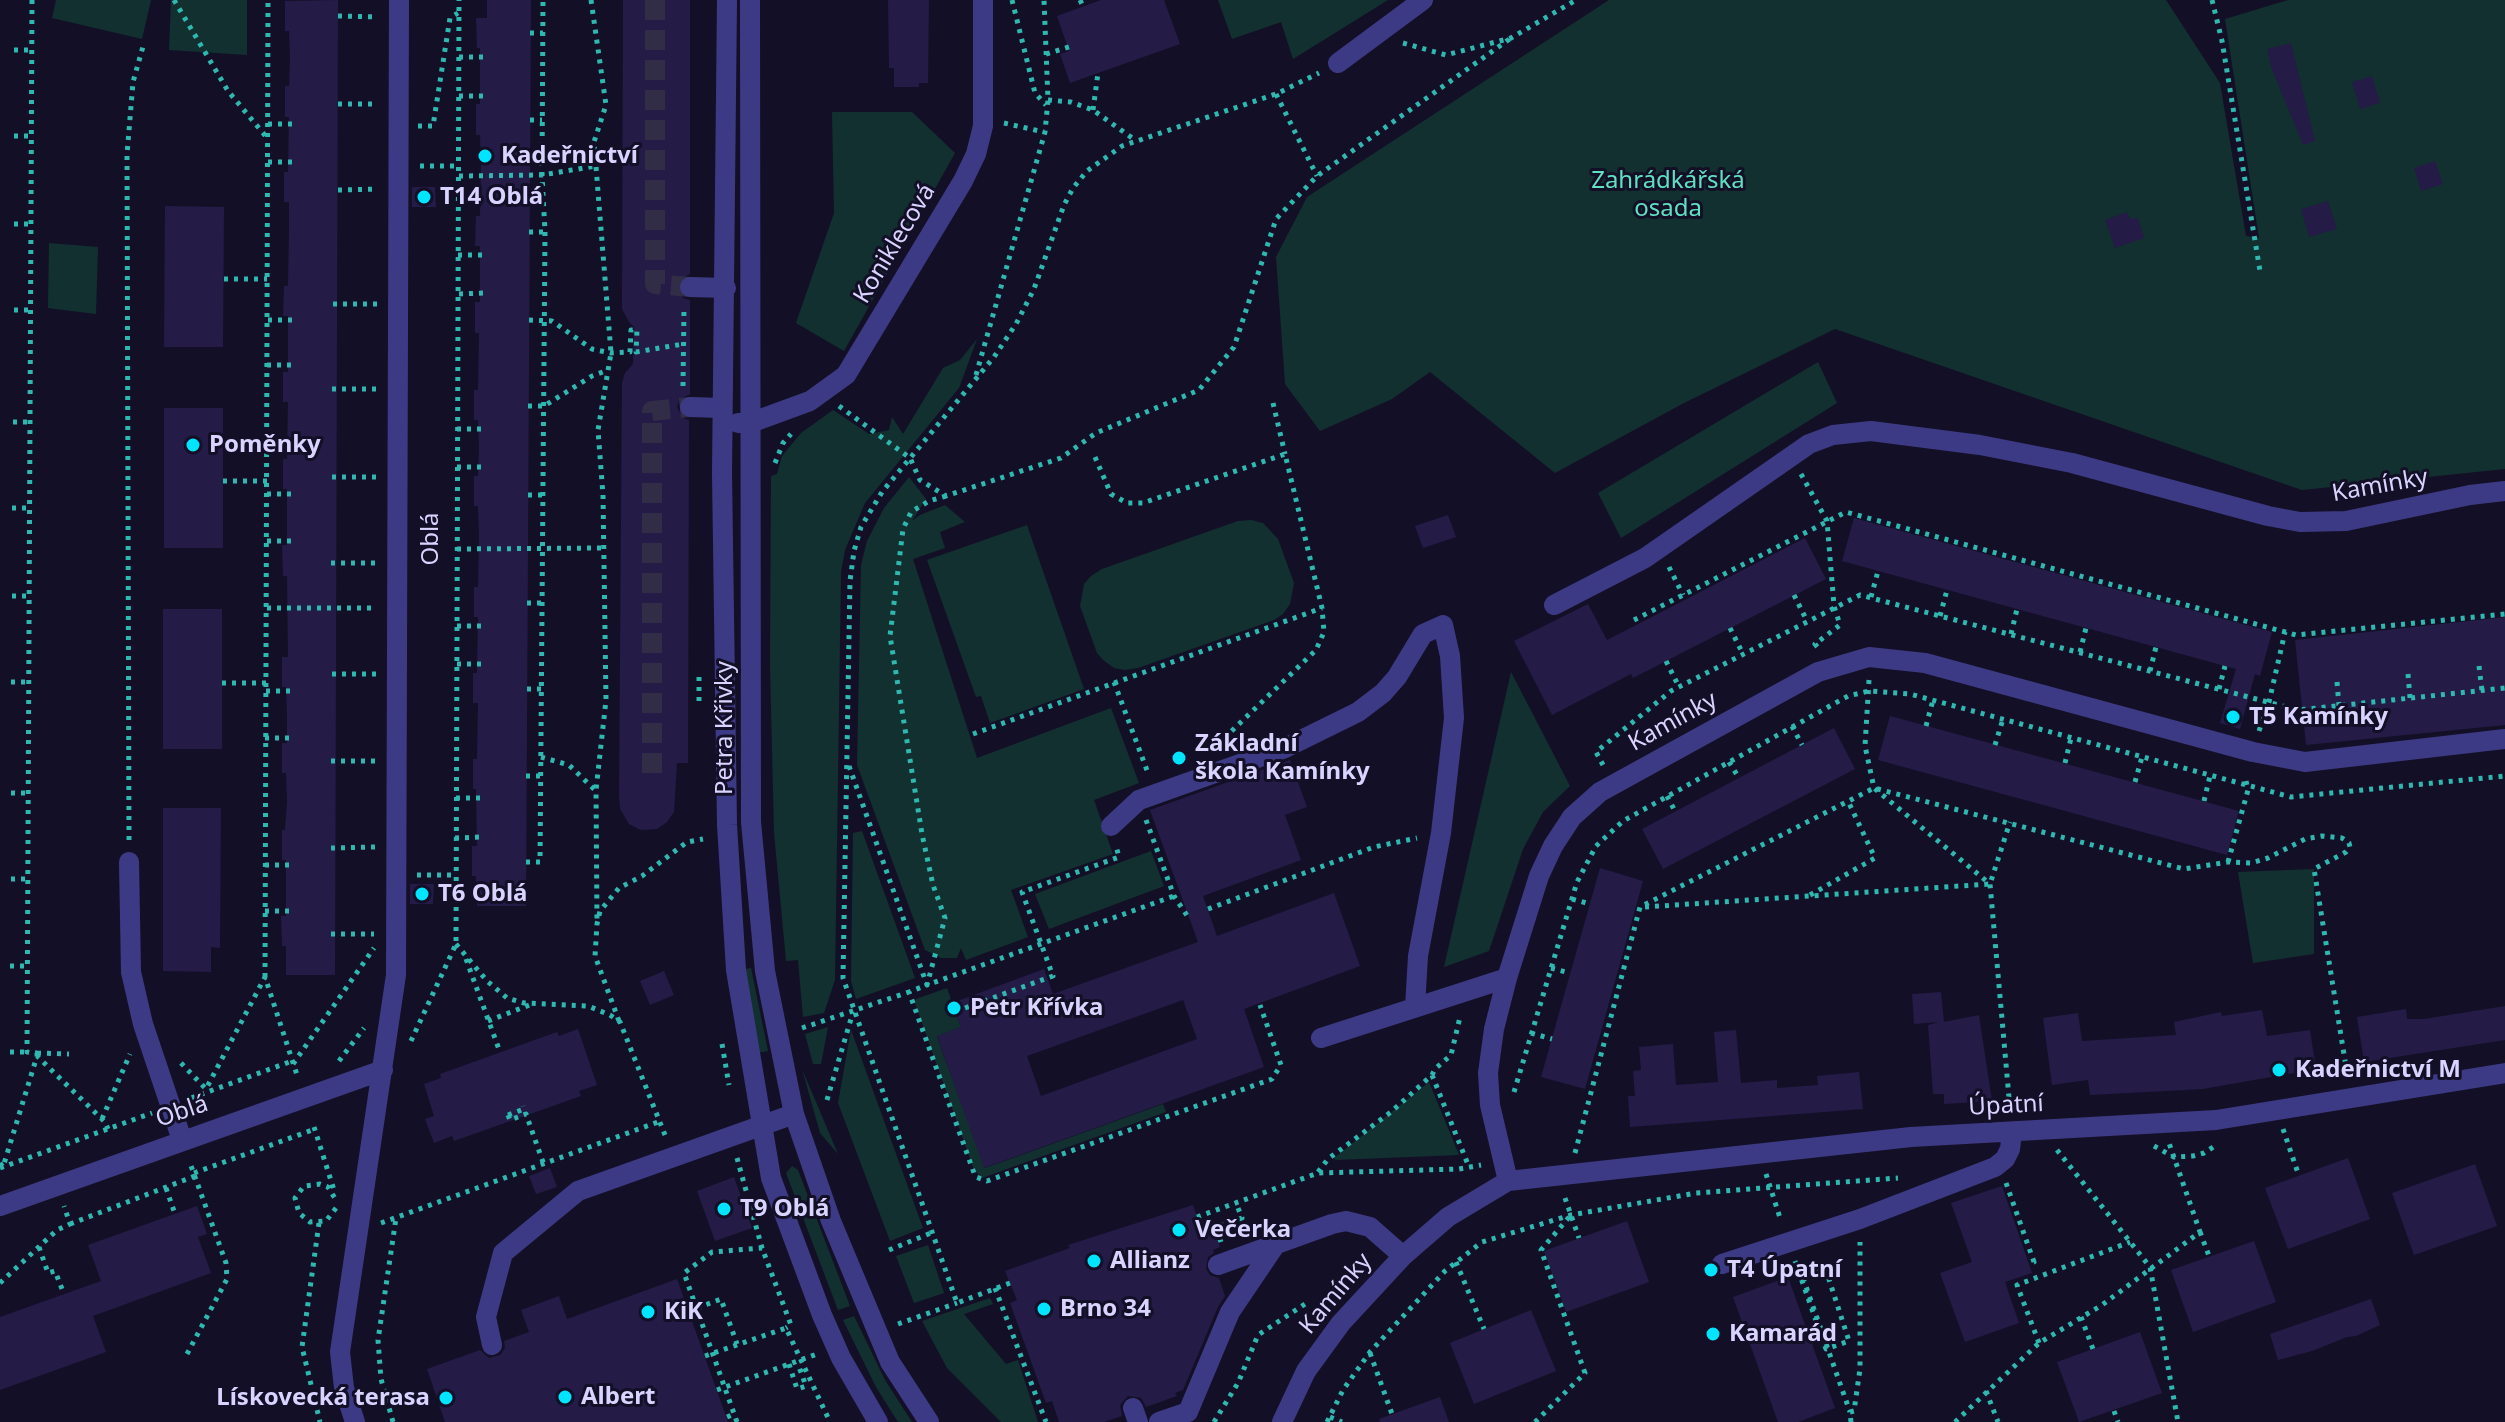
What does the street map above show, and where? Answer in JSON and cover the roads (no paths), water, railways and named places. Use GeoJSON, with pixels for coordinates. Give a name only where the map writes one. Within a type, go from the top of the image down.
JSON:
{"type":"FeatureCollection","features":[{"type":"Feature","properties":{"kind":"street","name":"Oblá"},"geometry":{"type":"LineString","coordinates":[[355,1422],[344,1388],[340,1352],[396,975],[399,0]]}},
{"type":"Feature","properties":{"kind":"street","name":"Petra Křivky"},"geometry":{"type":"LineString","coordinates":[[727,0],[726,288],[722,415],[727,825],[736,970],[771,1178],[822,1315],[841,1358],[878,1422]]}},
{"type":"Feature","properties":{"kind":"street","name":"Petra Křivky"},"geometry":{"type":"LineString","coordinates":[[750,0],[751,822],[765,971],[794,1114],[831,1221],[890,1362],[929,1422]]}},
{"type":"Feature","properties":{"kind":"street","name":"Koniklecová"},"geometry":{"type":"LineString","coordinates":[[686,399],[750,423],[810,401],[846,375],[963,181],[976,154],[983,126],[983,0]]}},
{"type":"Feature","properties":{"kind":"street"},"geometry":{"type":"LineString","coordinates":[[1338,63],[1423,0]]}},
{"type":"Feature","properties":{"kind":"street"},"geometry":{"type":"LineString","coordinates":[[687,294],[726,288]]}},
{"type":"Feature","properties":{"kind":"street","name":"Kamínky"},"geometry":{"type":"LineString","coordinates":[[1554,605],[1659,549],[1809,444],[1833,435],[1871,431],[1980,445],[2072,463],[2300,522],[2346,521],[2470,495],[2505,491]]}},
{"type":"Feature","properties":{"kind":"street"},"geometry":{"type":"LineString","coordinates":[[1111,826],[1139,800],[1285,748],[1332,727],[1383,693],[1409,660],[1423,634],[1443,625],[1450,656],[1454,718],[1441,833],[1418,956],[1415,1007]]}},
{"type":"Feature","properties":{"kind":"street","name":"Kamínky"},"geometry":{"type":"LineString","coordinates":[[1282,1422],[1306,1371],[1341,1323],[1403,1256],[1448,1217],[1508,1181],[1490,1105],[1488,1073],[1494,1029],[1507,978],[1539,876],[1553,846],[1572,817],[1600,792],[1641,769],[1818,672],[1855,661],[1885,658],[1925,663],[2253,752],[2305,762],[2505,739]]}},
{"type":"Feature","properties":{"kind":"street"},"geometry":{"type":"LineString","coordinates":[[129,862],[131,972],[143,1024],[184,1146]]}},
{"type":"Feature","properties":{"kind":"street"},"geometry":{"type":"LineString","coordinates":[[1321,1038],[1507,978]]}},
{"type":"Feature","properties":{"kind":"street","name":"Oblá"},"geometry":{"type":"LineString","coordinates":[[0,1206],[184,1146],[383,1070]]}},
{"type":"Feature","properties":{"kind":"street","name":"Úpatní"},"geometry":{"type":"LineString","coordinates":[[1508,1181],[2011,1125],[2216,1120],[2505,1073]]}},
{"type":"Feature","properties":{"kind":"street"},"geometry":{"type":"LineString","coordinates":[[492,1345],[486,1317],[503,1253],[578,1191],[794,1114]]}},
{"type":"Feature","properties":{"kind":"street"},"geometry":{"type":"LineString","coordinates":[[1722,1264],[1860,1219],[1995,1167],[2005,1159],[2010,1149],[2011,1125]]}},
{"type":"Feature","properties":{"kind":"street"},"geometry":{"type":"LineString","coordinates":[[1218,1265],[1332,1224],[1359,1222],[1381,1235],[1403,1256]]}},
{"type":"Feature","properties":{"kind":"street"},"geometry":{"type":"LineString","coordinates":[[1159,1422],[1188,1412],[1230,1312],[1276,1244]]}},
{"type":"Feature","properties":{"kind":"tunnel"},"geometry":{"type":"LineString","coordinates":[[655,0],[655,284],[690,287]]}},
{"type":"Feature","properties":{"kind":"tunnel"},"geometry":{"type":"LineString","coordinates":[[652,773],[652,411],[690,407]]}},
{"type":"Feature","properties":{"kind":"place","name":"Kadeřnictví"},"geometry":{"type":"Point","coordinates":[485,156]}},
{"type":"Feature","properties":{"kind":"place","name":"T14 Oblá"},"geometry":{"type":"Point","coordinates":[424,197]}},
{"type":"Feature","properties":{"kind":"place","name":"Poměnky"},"geometry":{"type":"Point","coordinates":[193,445]}},
{"type":"Feature","properties":{"kind":"place","name":"T5 Kamínky"},"geometry":{"type":"Point","coordinates":[2233,717]}},
{"type":"Feature","properties":{"kind":"place","name":"Základní škola Kamínky"},"geometry":{"type":"Point","coordinates":[1179,758]}},
{"type":"Feature","properties":{"kind":"place","name":"T6 Oblá"},"geometry":{"type":"Point","coordinates":[422,894]}},
{"type":"Feature","properties":{"kind":"place","name":"Petr Křívka"},"geometry":{"type":"Point","coordinates":[954,1008]}},
{"type":"Feature","properties":{"kind":"place","name":"Kadeřnictví M"},"geometry":{"type":"Point","coordinates":[2279,1070]}},
{"type":"Feature","properties":{"kind":"place","name":"T9 Oblá"},"geometry":{"type":"Point","coordinates":[724,1209]}},
{"type":"Feature","properties":{"kind":"place","name":"Večerka"},"geometry":{"type":"Point","coordinates":[1179,1230]}},
{"type":"Feature","properties":{"kind":"place","name":"Allianz"},"geometry":{"type":"Point","coordinates":[1094,1261]}},
{"type":"Feature","properties":{"kind":"place","name":"T4 Úpatní"},"geometry":{"type":"Point","coordinates":[1711,1270]}},
{"type":"Feature","properties":{"kind":"place","name":"Brno 34"},"geometry":{"type":"Point","coordinates":[1044,1309]}},
{"type":"Feature","properties":{"kind":"place","name":"KiK"},"geometry":{"type":"Point","coordinates":[648,1312]}},
{"type":"Feature","properties":{"kind":"place","name":"Kamarád"},"geometry":{"type":"Point","coordinates":[1713,1334]}},
{"type":"Feature","properties":{"kind":"place","name":"Albert"},"geometry":{"type":"Point","coordinates":[565,1397]}},
{"type":"Feature","properties":{"kind":"place","name":"Lískovecká terasa"},"geometry":{"type":"Point","coordinates":[446,1398]}},
{"type":"Feature","properties":{"kind":"park label","name":"Zahrádkářská osada"},"geometry":{"type":"Point","coordinates":[1668,195]}}]}
